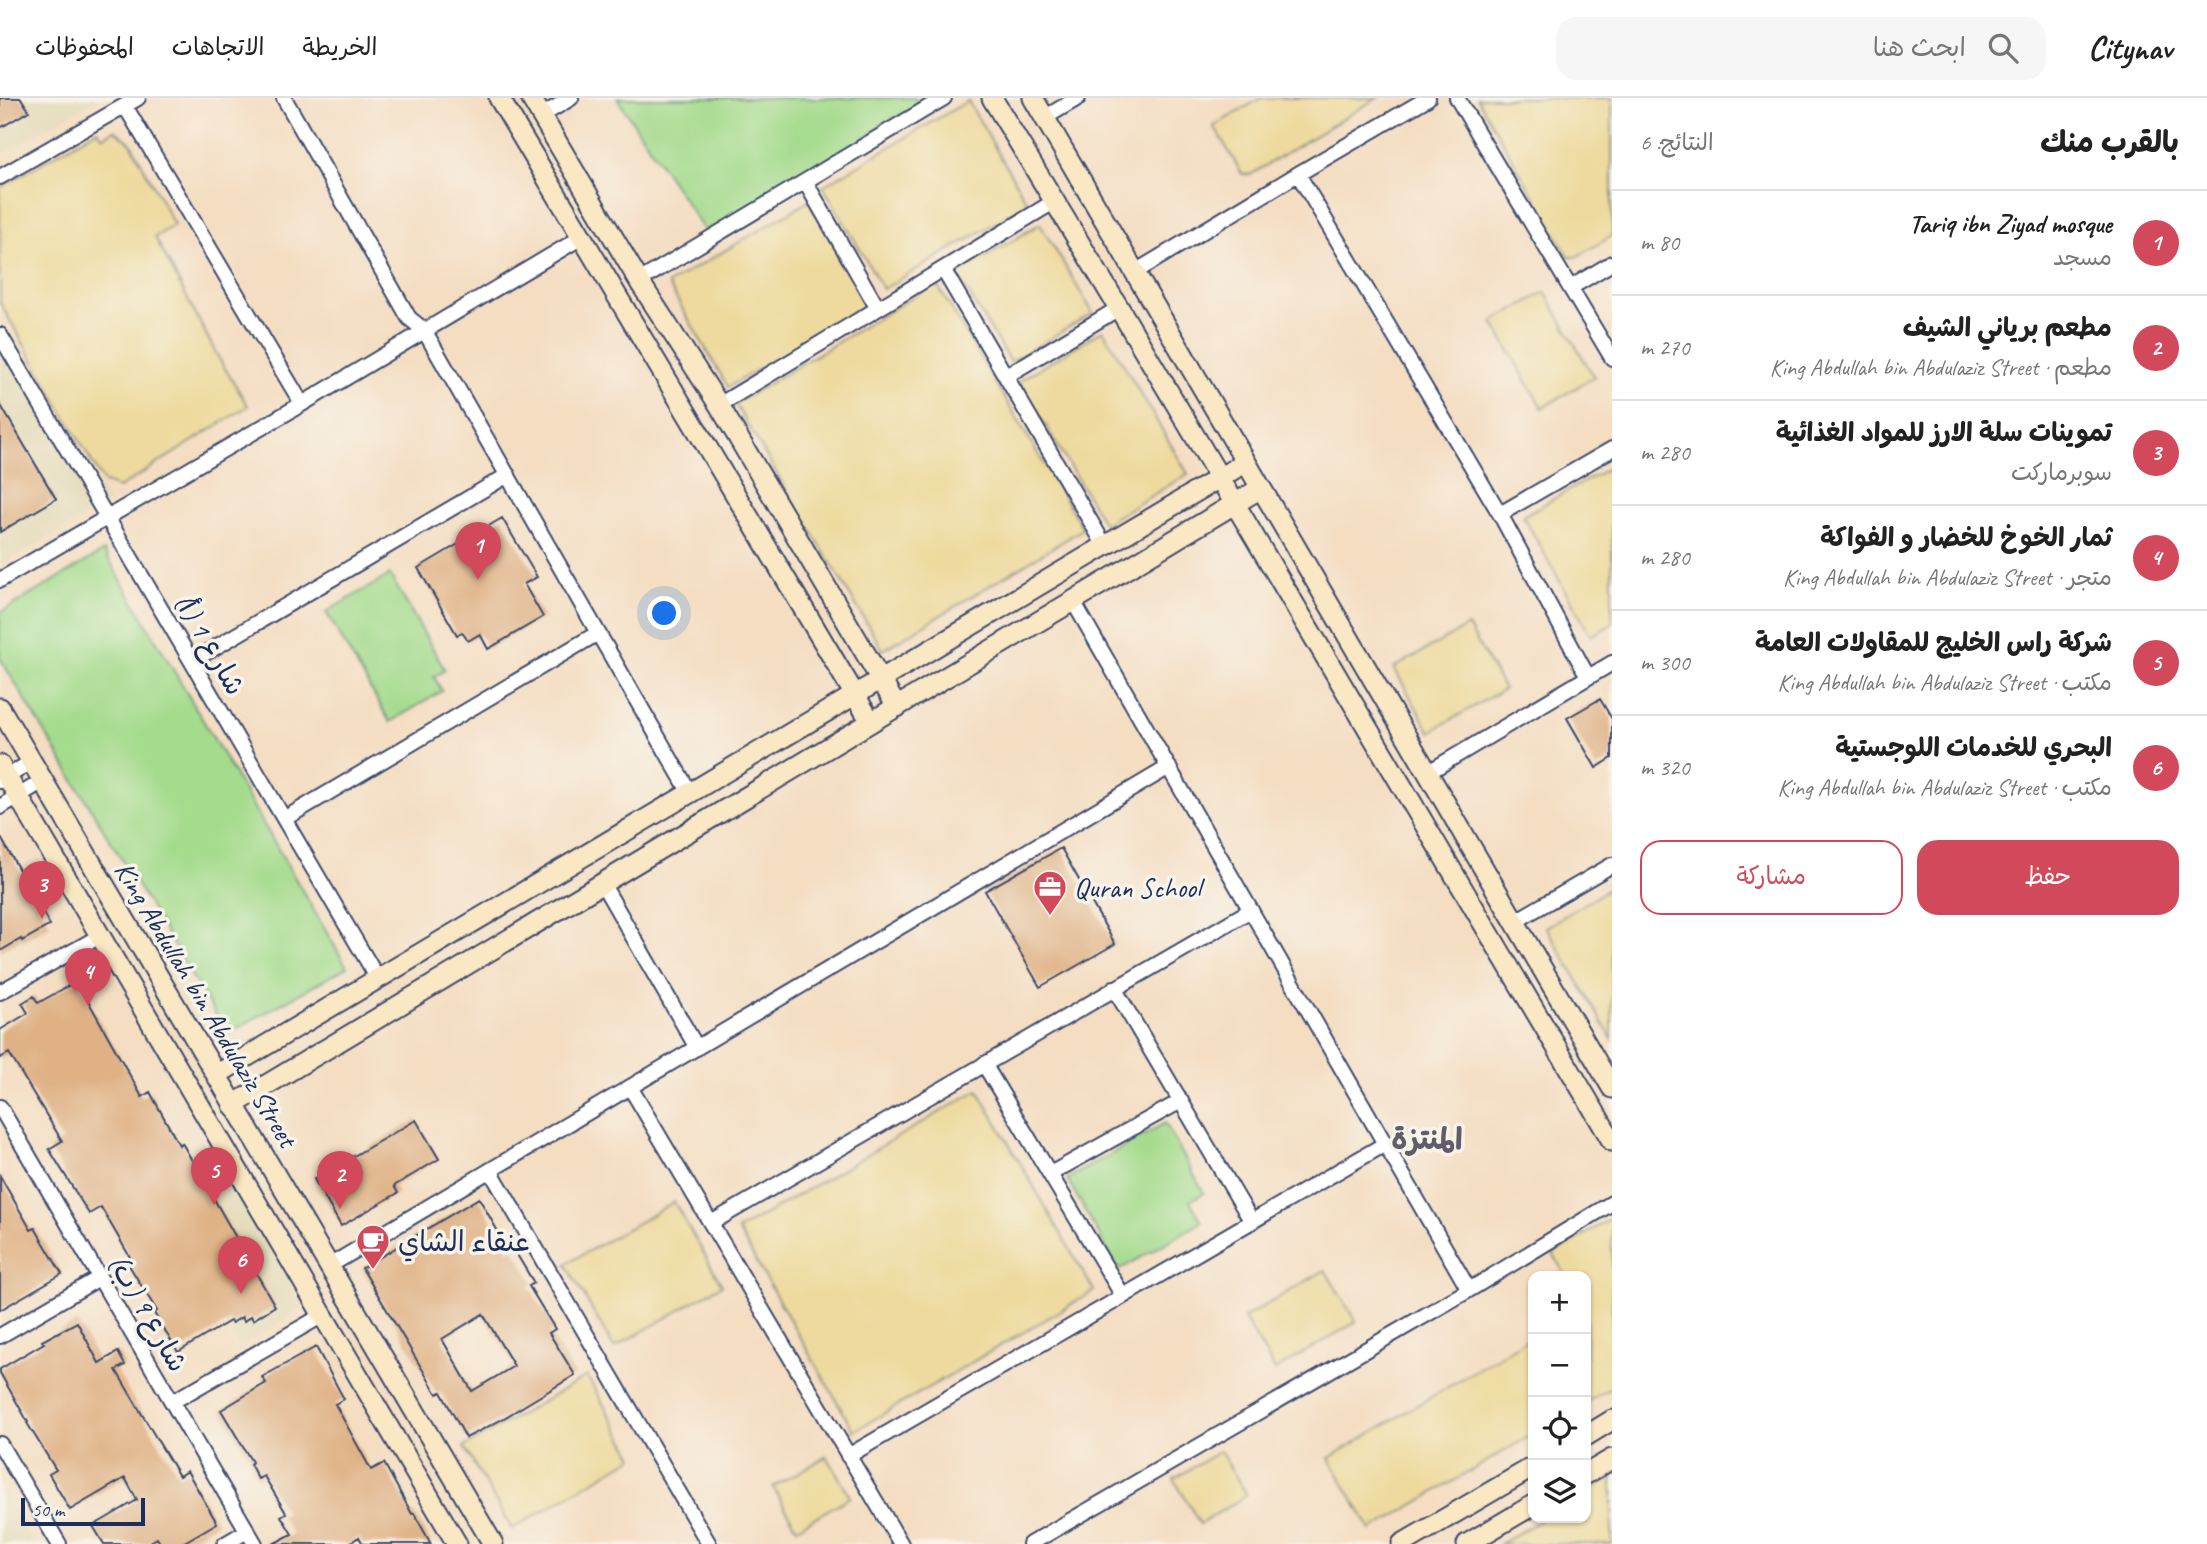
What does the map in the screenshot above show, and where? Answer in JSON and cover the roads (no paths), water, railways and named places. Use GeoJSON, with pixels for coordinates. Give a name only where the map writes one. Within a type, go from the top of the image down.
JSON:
{"type":"FeatureCollection","features":[{"type":"Feature","properties":{"kind":"main road"},"geometry":{"type":"LineString","coordinates":[[499,98],[871,722]]}},
{"type":"Feature","properties":{"kind":"main road"},"geometry":{"type":"LineString","coordinates":[[531,98],[639,281],[719,405],[897,707]]}},
{"type":"Feature","properties":{"kind":"main road"},"geometry":{"type":"LineString","coordinates":[[992,98],[1612,1141]]}},
{"type":"Feature","properties":{"kind":"main road"},"geometry":{"type":"LineString","coordinates":[[1032,98],[1612,1088]]}},
{"type":"Feature","properties":{"kind":"main road"},"geometry":{"type":"LineString","coordinates":[[216,1075],[1246,462]]}},
{"type":"Feature","properties":{"kind":"main road"},"geometry":{"type":"LineString","coordinates":[[233,1105],[1261,488]]}},
{"type":"Feature","properties":{"kind":"main road","name":"King Abdullah bin Abdulaziz Street"},"geometry":{"type":"LineString","coordinates":[[0,708],[493,1544]]}},
{"type":"Feature","properties":{"kind":"main road","name":"King Abdullah bin Abdulaziz Street"},"geometry":{"type":"LineString","coordinates":[[2,774],[18,796],[457,1544]]}},
{"type":"Feature","properties":{"kind":"main road"},"geometry":{"type":"LineString","coordinates":[[1591,1433],[1612,1420]]}},
{"type":"Feature","properties":{"kind":"main road"},"geometry":{"type":"LineString","coordinates":[[1591,1471],[1612,1459]]}},
{"type":"Feature","properties":{"kind":"main road"},"geometry":{"type":"LineString","coordinates":[[1402,1544],[1528,1470]]}},
{"type":"Feature","properties":{"kind":"main road"},"geometry":{"type":"LineString","coordinates":[[1467,1544],[1528,1508]]}},
{"type":"Feature","properties":{"kind":"street"},"geometry":{"type":"LineString","coordinates":[[0,177],[138,98]]}},
{"type":"Feature","properties":{"kind":"street"},"geometry":{"type":"LineString","coordinates":[[284,98],[409,318],[424,330],[690,793]]}},
{"type":"Feature","properties":{"kind":"street"},"geometry":{"type":"LineString","coordinates":[[541,116],[571,98]]}},
{"type":"Feature","properties":{"kind":"street"},"geometry":{"type":"LineString","coordinates":[[639,281],[944,98]]}},
{"type":"Feature","properties":{"kind":"street"},"geometry":{"type":"LineString","coordinates":[[1044,118],[1078,98]]}},
{"type":"Feature","properties":{"kind":"street"},"geometry":{"type":"LineString","coordinates":[[1135,272],[1429,98]]}},
{"type":"Feature","properties":{"kind":"street"},"geometry":{"type":"LineString","coordinates":[[1457,98],[1612,358]]}},
{"type":"Feature","properties":{"kind":"street"},"geometry":{"type":"LineString","coordinates":[[125,106],[302,404]]}},
{"type":"Feature","properties":{"kind":"street"},"geometry":{"type":"LineString","coordinates":[[1298,174],[1500,514],[1588,677]]}},
{"type":"Feature","properties":{"kind":"street"},"geometry":{"type":"LineString","coordinates":[[806,183],[877,307]]}},
{"type":"Feature","properties":{"kind":"street"},"geometry":{"type":"LineString","coordinates":[[719,405],[1055,201]]}},
{"type":"Feature","properties":{"kind":"street"},"geometry":{"type":"LineString","coordinates":[[0,580],[582,237]]}},
{"type":"Feature","properties":{"kind":"street"},"geometry":{"type":"LineString","coordinates":[[1570,288],[1612,263]]}},
{"type":"Feature","properties":{"kind":"street"},"geometry":{"type":"LineString","coordinates":[[943,269],[1105,546]]}},
{"type":"Feature","properties":{"kind":"street"},"geometry":{"type":"LineString","coordinates":[[1006,376],[1119,308]]}},
{"type":"Feature","properties":{"kind":"street","name":"شارع 1 (أ)"},"geometry":{"type":"LineString","coordinates":[[0,335],[378,979]]}},
{"type":"Feature","properties":{"kind":"street"},"geometry":{"type":"LineString","coordinates":[[1500,514],[1612,449]]}},
{"type":"Feature","properties":{"kind":"street"},"geometry":{"type":"LineString","coordinates":[[191,661],[508,475]]}},
{"type":"Feature","properties":{"kind":"street"},"geometry":{"type":"LineString","coordinates":[[1073,601],[1469,1290]]}},
{"type":"Feature","properties":{"kind":"street"},"geometry":{"type":"LineString","coordinates":[[284,819],[598,633]]}},
{"type":"Feature","properties":{"kind":"street"},"geometry":{"type":"LineString","coordinates":[[1427,773],[1612,663]]}},
{"type":"Feature","properties":{"kind":"street"},"geometry":{"type":"LineString","coordinates":[[2,774],[32,762]]}},
{"type":"Feature","properties":{"kind":"street"},"geometry":{"type":"LineString","coordinates":[[329,1266],[1169,767]]}},
{"type":"Feature","properties":{"kind":"street"},"geometry":{"type":"LineString","coordinates":[[0,807],[43,781]]}},
{"type":"Feature","properties":{"kind":"street"},"geometry":{"type":"LineString","coordinates":[[1514,922],[1612,865]]}},
{"type":"Feature","properties":{"kind":"street"},"geometry":{"type":"LineString","coordinates":[[602,884],[697,1048]]}},
{"type":"Feature","properties":{"kind":"street"},"geometry":{"type":"LineString","coordinates":[[711,1223],[1251,909]]}},
{"type":"Feature","properties":{"kind":"street"},"geometry":{"type":"LineString","coordinates":[[0,992],[100,936]]}},
{"type":"Feature","properties":{"kind":"street"},"geometry":{"type":"LineString","coordinates":[[1114,988],[1252,1222]]}},
{"type":"Feature","properties":{"kind":"street"},"geometry":{"type":"LineString","coordinates":[[984,1064],[1123,1296]]}},
{"type":"Feature","properties":{"kind":"street"},"geometry":{"type":"LineString","coordinates":[[630,1087],[901,1544]]}},
{"type":"Feature","properties":{"kind":"street"},"geometry":{"type":"LineString","coordinates":[[1050,1174],[1181,1101]]}},
{"type":"Feature","properties":{"kind":"street","name":"شارع 9 (ب)"},"geometry":{"type":"LineString","coordinates":[[0,1107],[251,1538]]}},
{"type":"Feature","properties":{"kind":"street"},"geometry":{"type":"LineString","coordinates":[[848,1456],[1385,1144]]}},
{"type":"Feature","properties":{"kind":"street"},"geometry":{"type":"LineString","coordinates":[[490,1170],[709,1544]]}},
{"type":"Feature","properties":{"kind":"street"},"geometry":{"type":"LineString","coordinates":[[1030,1544],[1469,1290],[1612,1203]]}},
{"type":"Feature","properties":{"kind":"street"},"geometry":{"type":"LineString","coordinates":[[0,1336],[99,1278]]}},
{"type":"Feature","properties":{"kind":"street"},"geometry":{"type":"LineString","coordinates":[[172,1402],[323,1315]]}},
{"type":"Feature","properties":{"kind":"street"},"geometry":{"type":"LineString","coordinates":[[0,1444],[59,1544]]}},
{"type":"Feature","properties":{"kind":"street"},"geometry":{"type":"LineString","coordinates":[[225,1544],[251,1538]]}},
{"type":"Feature","properties":{"kind":"place","name":"Tariq ibn Ziyad mosque"},"geometry":{"type":"Point","coordinates":[478,580]}},
{"type":"Feature","properties":{"kind":"place","name":"Quran School"},"geometry":{"type":"Point","coordinates":[1050,917]}},
{"type":"Feature","properties":{"kind":"place","name":"تموينات سلة الارز للمواد الغذائية"},"geometry":{"type":"Point","coordinates":[42,919]}},
{"type":"Feature","properties":{"kind":"place","name":"ثمار الخوخ للخضار و الفواكة"},"geometry":{"type":"Point","coordinates":[88,1006]}},
{"type":"Feature","properties":{"kind":"place","name":"شركة راس الخليج للمقاولات العامة"},"geometry":{"type":"Point","coordinates":[214,1205]}},
{"type":"Feature","properties":{"kind":"place","name":"مطعم برياني الشيف"},"geometry":{"type":"Point","coordinates":[340,1209]}},
{"type":"Feature","properties":{"kind":"place","name":"عنقاء الشاي"},"geometry":{"type":"Point","coordinates":[373,1271]}},
{"type":"Feature","properties":{"kind":"place","name":"البحري للخدمات اللوجستية"},"geometry":{"type":"Point","coordinates":[241,1294]}},
{"type":"Feature","properties":{"kind":"district","name":"المنتزة"},"geometry":{"type":"Point","coordinates":[1427,1139]}}]}
